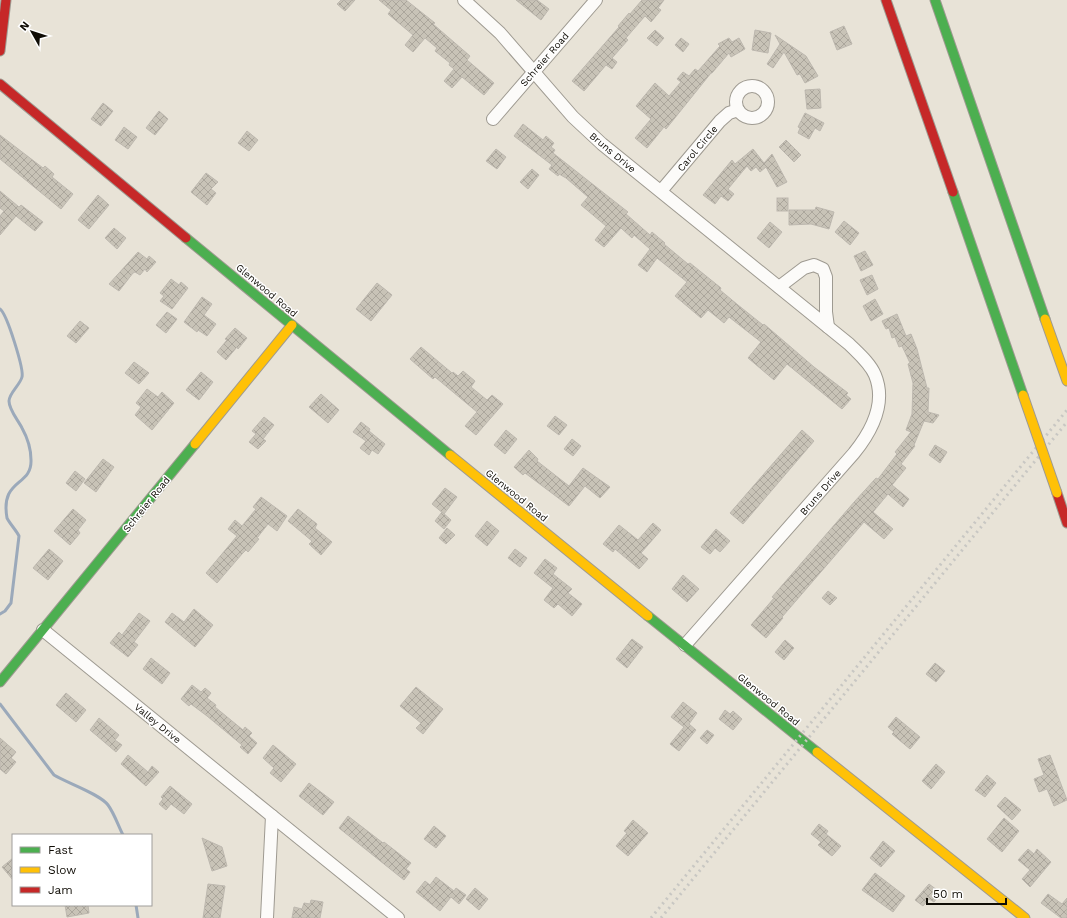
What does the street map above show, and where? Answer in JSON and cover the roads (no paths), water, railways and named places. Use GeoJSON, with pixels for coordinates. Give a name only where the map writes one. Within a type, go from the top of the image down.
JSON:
{"type":"FeatureCollection","features":[{"type":"Feature","properties":{"kind":"main road"},"geometry":{"type":"LineString","coordinates":[[0,52],[6,0]]}},
{"type":"Feature","properties":{"kind":"main road"},"geometry":{"type":"LineString","coordinates":[[886,0],[1067,523]]}},
{"type":"Feature","properties":{"kind":"main road"},"geometry":{"type":"LineString","coordinates":[[935,0],[1067,381]]}},
{"type":"Feature","properties":{"kind":"main road","name":"Glenwood Road"},"geometry":{"type":"LineString","coordinates":[[0,84],[292,325],[863,790],[1025,918]]}},
{"type":"Feature","properties":{"kind":"main road","name":"Schreier Road"},"geometry":{"type":"LineString","coordinates":[[1,680],[292,325]]}},
{"type":"Feature","properties":{"kind":"street","name":"Bruns Drive"},"geometry":{"type":"LineString","coordinates":[[464,0],[500,33],[573,117],[602,144],[828,327],[861,355],[875,375],[879,387],[879,404],[872,427],[864,441],[685,645]]}},
{"type":"Feature","properties":{"kind":"street","name":"Schreier Road"},"geometry":{"type":"LineString","coordinates":[[493,119],[596,0]]}},
{"type":"Feature","properties":{"kind":"street","name":"Carol Circle"},"geometry":{"type":"LineString","coordinates":[[661,191],[720,121],[729,113],[738,110]]}},
{"type":"Feature","properties":{"kind":"street"},"geometry":{"type":"LineString","coordinates":[[779,287],[804,268],[814,265],[823,269],[826,277],[826,312],[828,327]]}},
{"type":"Feature","properties":{"kind":"street","name":"Valley Drive"},"geometry":{"type":"LineString","coordinates":[[43,630],[398,918]]}},
{"type":"Feature","properties":{"kind":"street"},"geometry":{"type":"LineString","coordinates":[[267,918],[272,816]]}},
{"type":"Feature","properties":{"kind":"waterway"},"geometry":{"type":"LineString","coordinates":[[0,309],[11,331],[22,372],[21,380],[9,398],[9,404],[26,435],[31,456],[30,469],[27,475],[12,489],[8,496],[6,505],[7,518],[19,536],[11,603],[5,611],[0,614]]}},
{"type":"Feature","properties":{"kind":"waterway"},"geometry":{"type":"LineString","coordinates":[[0,704],[54,775],[104,801],[114,815],[123,834]]}},
{"type":"Feature","properties":{"kind":"waterway"},"geometry":{"type":"LineString","coordinates":[[136,906],[138,918]]}},
{"type":"Feature","properties":{"kind":"railway"},"geometry":{"type":"LineString","coordinates":[[651,918],[1067,410]]}},
{"type":"Feature","properties":{"kind":"railway"},"geometry":{"type":"LineString","coordinates":[[661,918],[1067,422]]}}]}
